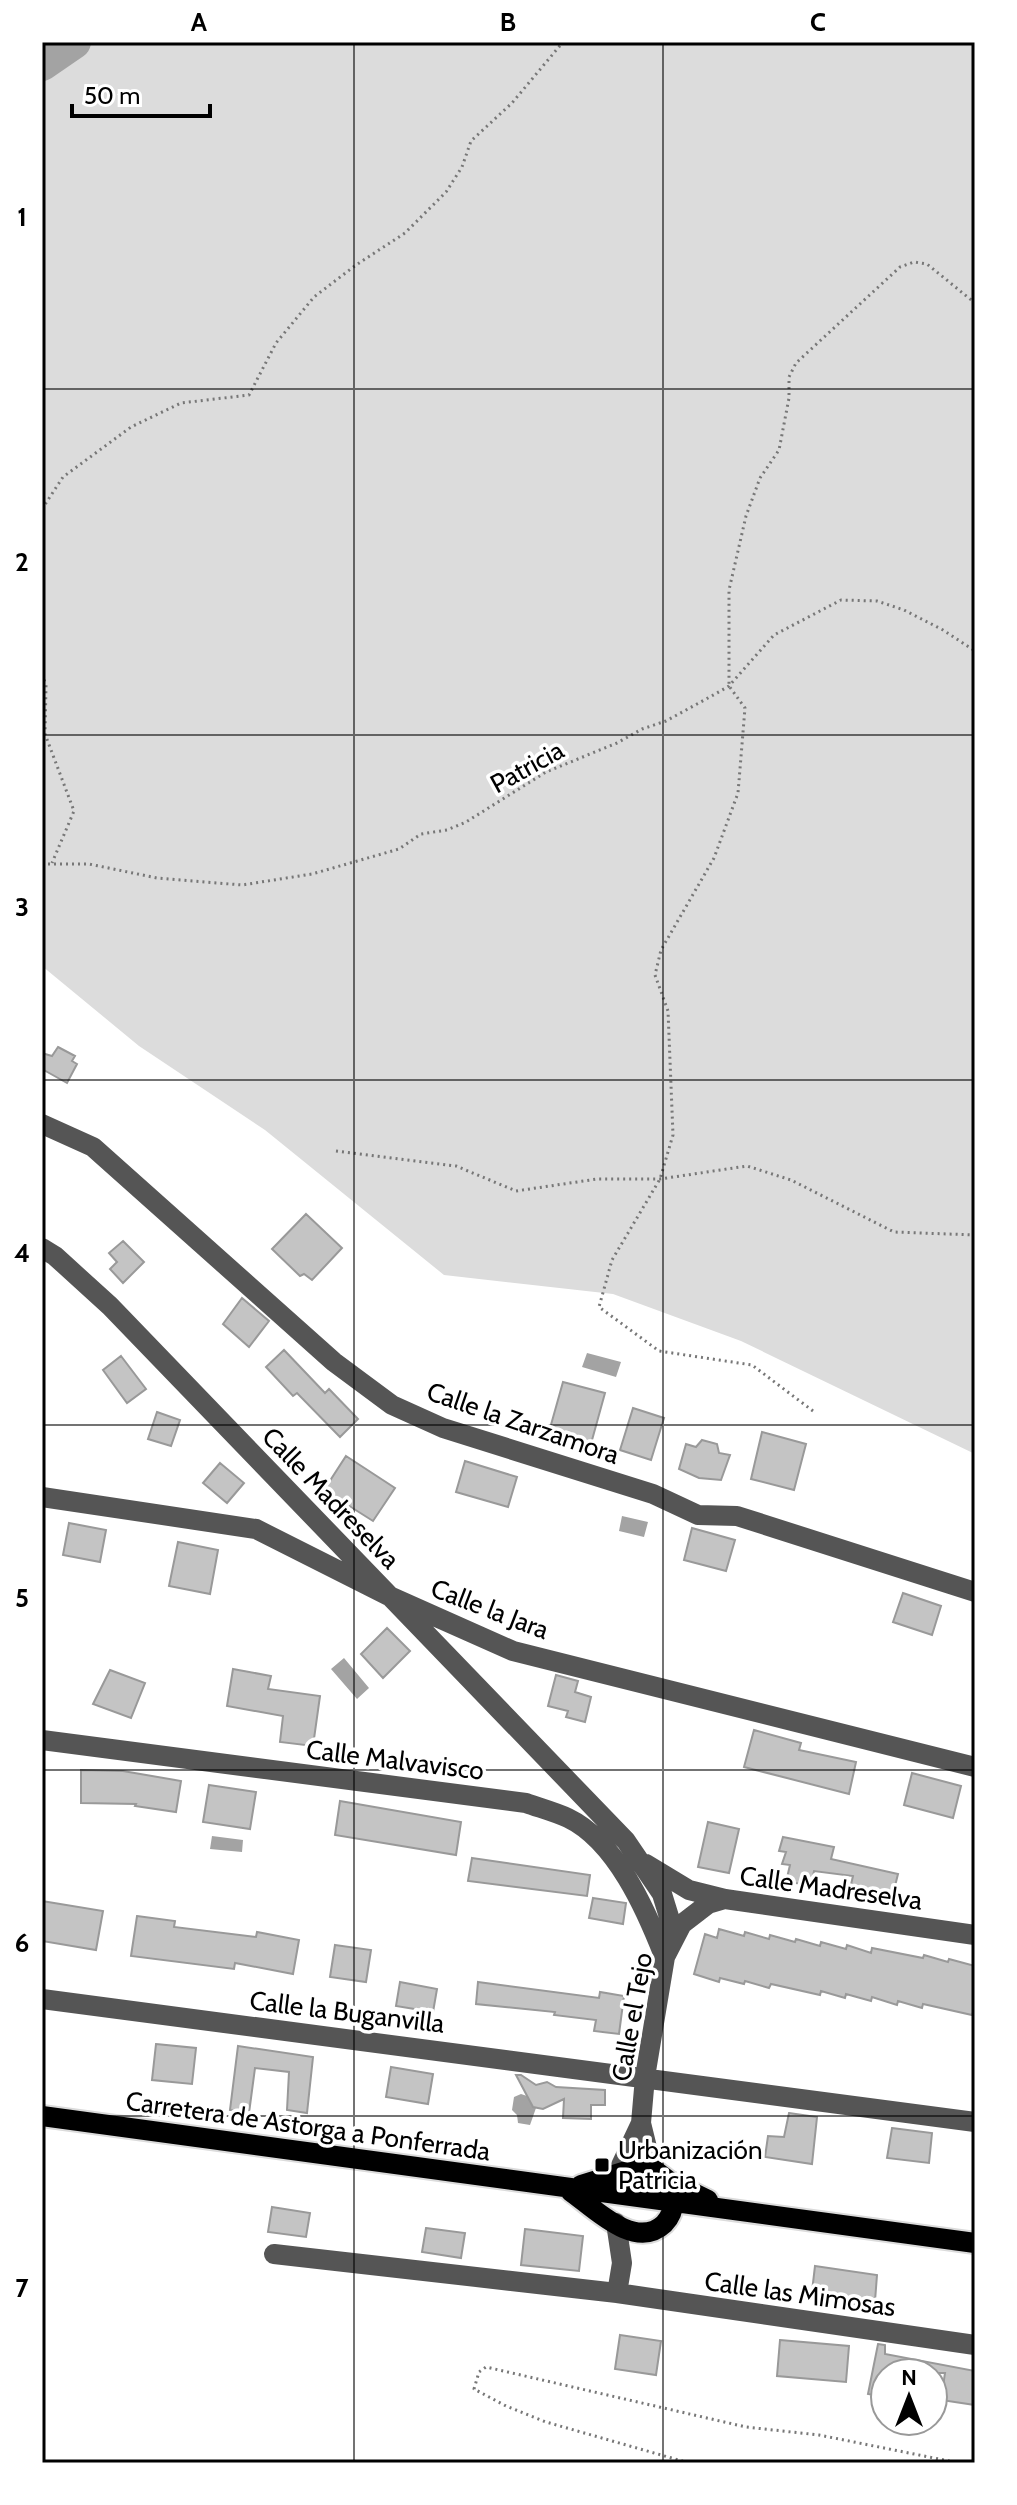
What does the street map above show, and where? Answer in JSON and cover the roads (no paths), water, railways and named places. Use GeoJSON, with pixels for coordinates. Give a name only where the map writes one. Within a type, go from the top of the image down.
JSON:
{"type":"FeatureCollection","features":[{"type":"Feature","properties":{"kind":"main road","name":"Carretera de Astorga a Ponferrada"},"geometry":{"type":"LineString","coordinates":[[42,2116],[566,2188],[612,2184],[630,2168],[642,2166],[652,2168],[669,2181],[726,2209]]}},
{"type":"Feature","properties":{"kind":"main road"},"geometry":{"type":"LineString","coordinates":[[664,2218],[669,2181]]}},
{"type":"Feature","properties":{"kind":"main road","name":"Carretera de Astorga a Ponferrada"},"geometry":{"type":"LineString","coordinates":[[612,2184],[664,2218]]}},
{"type":"Feature","properties":{"kind":"main road"},"geometry":{"type":"LineString","coordinates":[[612,2184],[608,2210],[616,2223]]}},
{"type":"Feature","properties":{"kind":"main road","name":"Carretera de Astorga a Ponferrada"},"geometry":{"type":"LineString","coordinates":[[566,2188],[631,2232],[664,2218],[726,2209],[975,2243]]}},
{"type":"Feature","properties":{"kind":"street","name":"Calle la Zarzamora"},"geometry":{"type":"LineString","coordinates":[[42,1124],[93,1147],[334,1362],[392,1405],[443,1428],[653,1494],[698,1515],[737,1516],[975,1592]]}},
{"type":"Feature","properties":{"kind":"street","name":"Calle Madreselva"},"geometry":{"type":"LineString","coordinates":[[42,1248],[110,1306],[626,1841],[662,1894],[670,1920],[665,1957]]}},
{"type":"Feature","properties":{"kind":"street","name":"Calle la Jara"},"geometry":{"type":"LineString","coordinates":[[42,1497],[256,1529],[387,1595],[513,1651],[975,1767]]}},
{"type":"Feature","properties":{"kind":"street","name":"Calle Malvavisco"},"geometry":{"type":"LineString","coordinates":[[42,1740],[526,1803],[570,1819],[596,1840],[628,1882],[649,1917],[665,1957]]}},
{"type":"Feature","properties":{"kind":"street","name":"Calle Madreselva"},"geometry":{"type":"LineString","coordinates":[[641,1861],[689,1890],[725,1899],[975,1935]]}},
{"type":"Feature","properties":{"kind":"street","name":"Calle el Tejo"},"geometry":{"type":"LineString","coordinates":[[641,2123],[645,2077],[665,1957],[682,1924],[708,1904],[725,1899]]}},
{"type":"Feature","properties":{"kind":"street","name":"Calle la Buganvilla"},"geometry":{"type":"LineString","coordinates":[[42,1999],[975,2122]]}},
{"type":"Feature","properties":{"kind":"street"},"geometry":{"type":"LineString","coordinates":[[641,2123],[652,2168]]}},
{"type":"Feature","properties":{"kind":"street"},"geometry":{"type":"LineString","coordinates":[[612,2184],[641,2123]]}},
{"type":"Feature","properties":{"kind":"street"},"geometry":{"type":"LineString","coordinates":[[622,2263],[664,2218]]}},
{"type":"Feature","properties":{"kind":"street"},"geometry":{"type":"LineString","coordinates":[[616,2223],[622,2263],[617,2293]]}},
{"type":"Feature","properties":{"kind":"street","name":"Calle las Mimosas"},"geometry":{"type":"LineString","coordinates":[[274,2254],[617,2293],[975,2345]]}},
{"type":"Feature","properties":{"kind":"waterway"},"geometry":{"type":"LineString","coordinates":[[42,64],[74,42]]}},
{"type":"Feature","properties":{"kind":"place","name":"Urbanización Patricia"},"geometry":{"type":"Point","coordinates":[602,2165]}}]}
